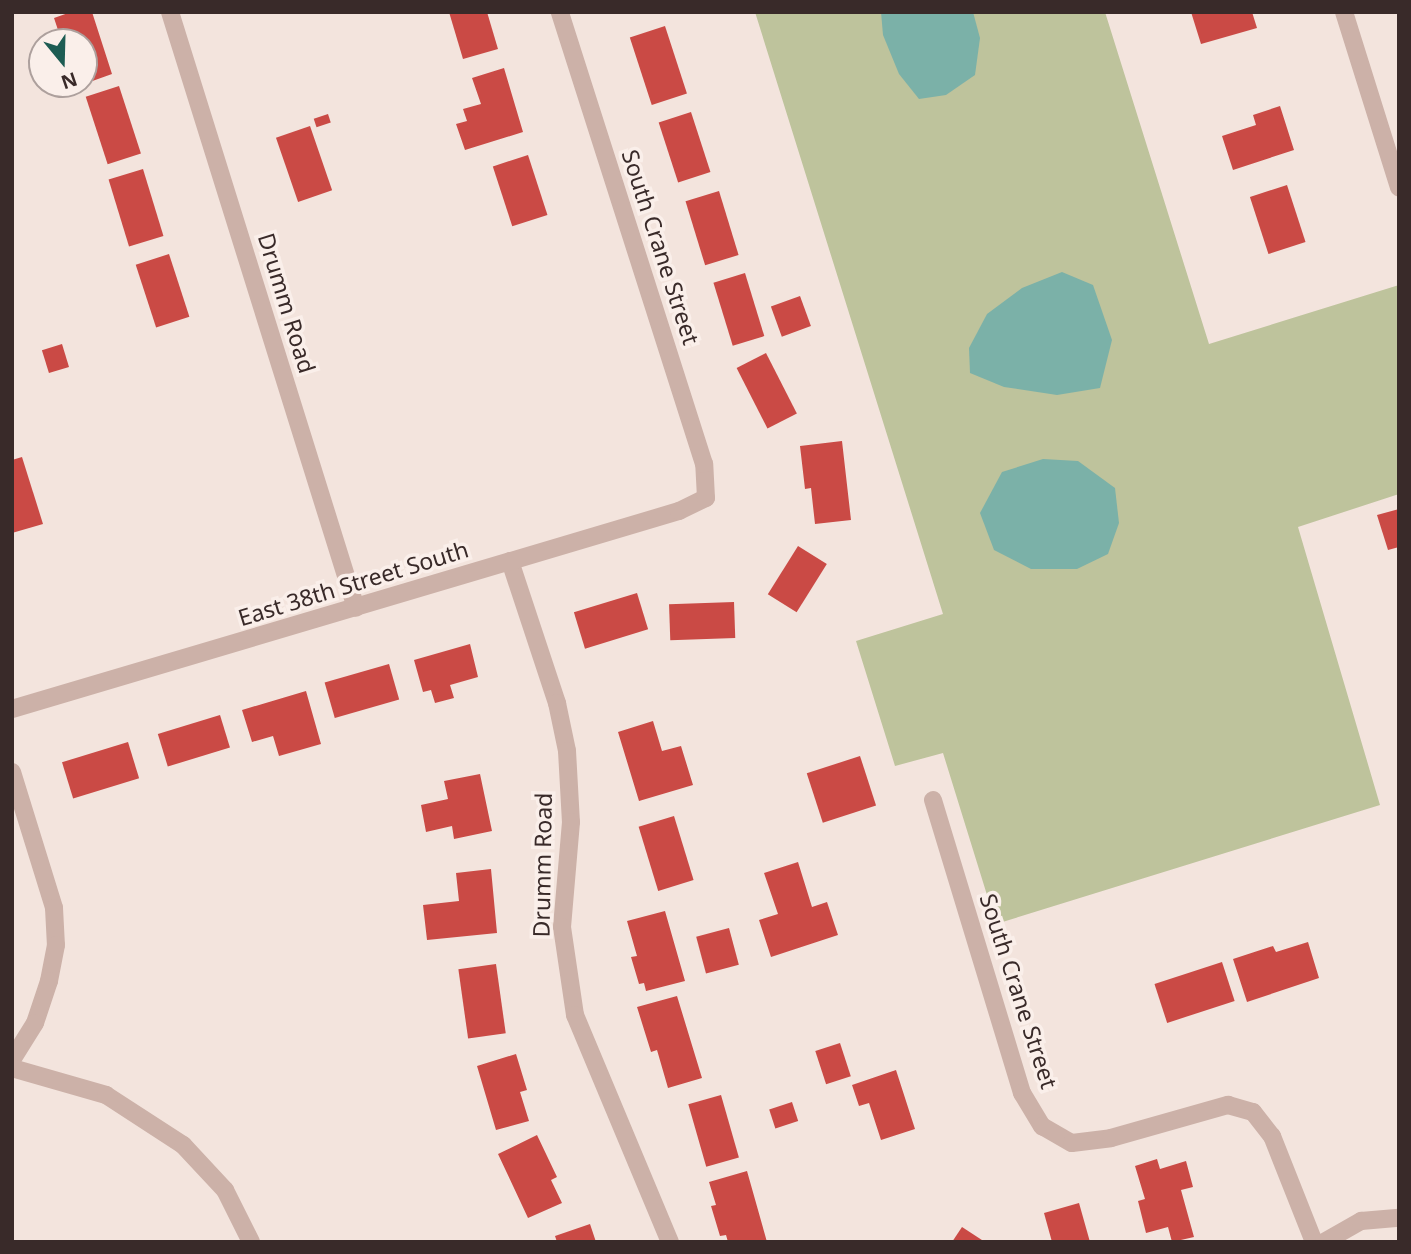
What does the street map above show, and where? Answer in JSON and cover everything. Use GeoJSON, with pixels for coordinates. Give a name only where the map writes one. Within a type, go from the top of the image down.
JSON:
{"type":"FeatureCollection","features":[{"type":"Feature","properties":{"kind":"street","name":"Drumm Road"},"geometry":{"type":"LineString","coordinates":[[170,12],[356,608]]}},
{"type":"Feature","properties":{"kind":"street","name":"South Crane Street"},"geometry":{"type":"LineString","coordinates":[[560,12],[704,464],[706,498]]}},
{"type":"Feature","properties":{"kind":"street"},"geometry":{"type":"LineString","coordinates":[[1344,12],[1399,188]]}},
{"type":"Feature","properties":{"kind":"street","name":"East 38th Street South"},"geometry":{"type":"LineString","coordinates":[[12,709],[679,511],[706,498]]}},
{"type":"Feature","properties":{"kind":"street","name":"Drumm Road"},"geometry":{"type":"LineString","coordinates":[[510,561],[557,703],[567,751],[571,822],[562,927],[575,1015],[670,1242]]}},
{"type":"Feature","properties":{"kind":"street"},"geometry":{"type":"LineString","coordinates":[[12,772],[54,908],[56,945],[49,981],[35,1023],[12,1060]]}},
{"type":"Feature","properties":{"kind":"street","name":"South Crane Street"},"geometry":{"type":"LineString","coordinates":[[933,800],[1022,1093],[1042,1126],[1072,1143],[1111,1138],[1228,1105],[1253,1112],[1272,1136],[1314,1242]]}},
{"type":"Feature","properties":{"kind":"street"},"geometry":{"type":"LineString","coordinates":[[12,1068],[106,1096],[183,1145],[225,1190],[251,1242]]}},
{"type":"Feature","properties":{"kind":"street"},"geometry":{"type":"LineString","coordinates":[[1324,1242],[1361,1221],[1399,1218]]}},
{"type":"Feature","properties":{"kind":"green space"},"geometry":{"type":"Polygon","coordinates":[[[755,12],[1105,12],[1209,344],[1399,285],[1399,494],[1298,527],[1380,805],[996,924],[943,753],[895,766],[856,641],[943,614],[755,12]]]}},
{"type":"Feature","properties":{"kind":"water"},"geometry":{"type":"Polygon","coordinates":[[[881,12],[973,12],[980,38],[975,75],[946,95],[919,99],[899,74],[883,35],[881,12]]]}},
{"type":"Feature","properties":{"kind":"water"},"geometry":{"type":"Polygon","coordinates":[[[1062,272],[1093,285],[1112,340],[1100,388],[1057,395],[1004,387],[970,373],[969,348],[987,314],[1022,288],[1062,272]]]}},
{"type":"Feature","properties":{"kind":"water"},"geometry":{"type":"Polygon","coordinates":[[[1043,459],[1078,461],[1115,488],[1119,523],[1108,554],[1077,569],[1031,569],[994,550],[980,513],[1002,472],[1043,459]]]}},
{"type":"Feature","properties":{"kind":"building"},"geometry":{"type":"Polygon","coordinates":[[[71,12],[92,12],[97,28],[57,28],[54,18],[71,12]]]}},
{"type":"Feature","properties":{"kind":"building"},"geometry":{"type":"Polygon","coordinates":[[[449,12],[487,12],[498,49],[463,59],[449,12]]]}},
{"type":"Feature","properties":{"kind":"building"},"geometry":{"type":"Polygon","coordinates":[[[1191,12],[1252,12],[1257,28],[1201,44],[1191,12]]]}},
{"type":"Feature","properties":{"kind":"building"},"geometry":{"type":"Polygon","coordinates":[[[665,26],[687,94],[652,105],[630,37],[665,26]]]}},
{"type":"Feature","properties":{"kind":"building"},"geometry":{"type":"Polygon","coordinates":[[[98,31],[112,74],[98,79],[98,31]]]}},
{"type":"Feature","properties":{"kind":"building"},"geometry":{"type":"Polygon","coordinates":[[[504,68],[523,132],[465,150],[456,124],[467,121],[463,109],[481,104],[472,78],[504,68]]]}},
{"type":"Feature","properties":{"kind":"building"},"geometry":{"type":"Polygon","coordinates":[[[119,86],[141,154],[108,164],[86,98],[98,98],[98,93],[119,86]]]}},
{"type":"Feature","properties":{"kind":"building"},"geometry":{"type":"Polygon","coordinates":[[[1280,106],[1294,150],[1233,170],[1222,136],[1256,125],[1253,115],[1280,106]]]}},
{"type":"Feature","properties":{"kind":"building"},"geometry":{"type":"Polygon","coordinates":[[[691,112],[710,172],[678,182],[659,123],[691,112]]]}},
{"type":"Feature","properties":{"kind":"building"},"geometry":{"type":"Polygon","coordinates":[[[328,114],[331,123],[317,127],[314,119],[328,114]]]}},
{"type":"Feature","properties":{"kind":"building"},"geometry":{"type":"Polygon","coordinates":[[[310,126],[332,190],[298,202],[276,138],[310,126]]]}},
{"type":"Feature","properties":{"kind":"building"},"geometry":{"type":"Polygon","coordinates":[[[528,155],[547,215],[512,226],[493,166],[528,155]]]}},
{"type":"Feature","properties":{"kind":"building"},"geometry":{"type":"Polygon","coordinates":[[[143,169],[163,236],[129,246],[109,180],[143,169]]]}},
{"type":"Feature","properties":{"kind":"building"},"geometry":{"type":"Polygon","coordinates":[[[1287,185],[1306,242],[1268,254],[1250,197],[1287,185]]]}},
{"type":"Feature","properties":{"kind":"building"},"geometry":{"type":"Polygon","coordinates":[[[719,191],[739,255],[705,265],[686,201],[719,191]]]}},
{"type":"Feature","properties":{"kind":"building"},"geometry":{"type":"Polygon","coordinates":[[[169,254],[189,317],[156,328],[136,265],[169,254]]]}},
{"type":"Feature","properties":{"kind":"building"},"geometry":{"type":"Polygon","coordinates":[[[745,273],[764,336],[733,346],[713,283],[745,273]]]}},
{"type":"Feature","properties":{"kind":"building"},"geometry":{"type":"Polygon","coordinates":[[[800,296],[811,326],[782,337],[771,307],[800,296]]]}},
{"type":"Feature","properties":{"kind":"building"},"geometry":{"type":"Polygon","coordinates":[[[62,344],[69,367],[49,373],[42,350],[62,344]]]}},
{"type":"Feature","properties":{"kind":"building"},"geometry":{"type":"Polygon","coordinates":[[[766,353],[797,414],[767,429],[737,368],[766,353]]]}},
{"type":"Feature","properties":{"kind":"building"},"geometry":{"type":"Polygon","coordinates":[[[842,441],[851,520],[815,524],[811,488],[805,489],[800,446],[842,441]]]}},
{"type":"Feature","properties":{"kind":"building"},"geometry":{"type":"Polygon","coordinates":[[[22,457],[43,524],[12,533],[12,460],[22,457]]]}},
{"type":"Feature","properties":{"kind":"building"},"geometry":{"type":"Polygon","coordinates":[[[1399,509],[1399,547],[1388,550],[1377,515],[1399,509]]]}},
{"type":"Feature","properties":{"kind":"building"},"geometry":{"type":"Polygon","coordinates":[[[798,546],[827,564],[797,612],[768,594],[798,546]]]}},
{"type":"Feature","properties":{"kind":"building"},"geometry":{"type":"Polygon","coordinates":[[[637,593],[648,629],[585,649],[574,612],[637,593]]]}},
{"type":"Feature","properties":{"kind":"building"},"geometry":{"type":"Polygon","coordinates":[[[734,602],[735,638],[670,640],[669,604],[734,602]]]}},
{"type":"Feature","properties":{"kind":"building"},"geometry":{"type":"Polygon","coordinates":[[[470,644],[478,677],[450,685],[454,698],[435,703],[431,690],[423,692],[414,660],[470,644]]]}},
{"type":"Feature","properties":{"kind":"building"},"geometry":{"type":"Polygon","coordinates":[[[389,664],[399,700],[335,718],[325,682],[389,664]]]}},
{"type":"Feature","properties":{"kind":"building"},"geometry":{"type":"Polygon","coordinates":[[[306,691],[321,744],[279,756],[273,736],[252,742],[242,710],[306,691]]]}},
{"type":"Feature","properties":{"kind":"building"},"geometry":{"type":"Polygon","coordinates":[[[220,715],[230,748],[168,767],[158,734],[220,715]]]}},
{"type":"Feature","properties":{"kind":"building"},"geometry":{"type":"Polygon","coordinates":[[[653,721],[662,751],[681,746],[693,785],[639,801],[618,732],[653,721]]]}},
{"type":"Feature","properties":{"kind":"building"},"geometry":{"type":"Polygon","coordinates":[[[128,742],[139,778],[73,799],[62,762],[128,742]]]}},
{"type":"Feature","properties":{"kind":"building"},"geometry":{"type":"Polygon","coordinates":[[[860,756],[876,805],[823,823],[807,773],[860,756]]]}},
{"type":"Feature","properties":{"kind":"building"},"geometry":{"type":"Polygon","coordinates":[[[480,774],[492,831],[454,839],[452,826],[426,832],[421,805],[448,799],[444,781],[480,774]]]}},
{"type":"Feature","properties":{"kind":"building"},"geometry":{"type":"Polygon","coordinates":[[[674,816],[694,880],[658,891],[639,827],[674,816]]]}},
{"type":"Feature","properties":{"kind":"building"},"geometry":{"type":"Polygon","coordinates":[[[798,862],[812,907],[827,902],[838,935],[771,957],[759,920],[778,914],[764,873],[798,862]]]}},
{"type":"Feature","properties":{"kind":"building"},"geometry":{"type":"Polygon","coordinates":[[[491,869],[497,933],[427,940],[423,905],[459,901],[456,873],[491,869]]]}},
{"type":"Feature","properties":{"kind":"building"},"geometry":{"type":"Polygon","coordinates":[[[665,911],[685,981],[646,991],[644,983],[639,984],[631,957],[637,956],[627,921],[665,911]]]}},
{"type":"Feature","properties":{"kind":"building"},"geometry":{"type":"Polygon","coordinates":[[[729,928],[739,965],[706,974],[696,937],[729,928]]]}},
{"type":"Feature","properties":{"kind":"building"},"geometry":{"type":"Polygon","coordinates":[[[1308,942],[1319,978],[1247,1002],[1233,959],[1273,946],[1276,952],[1308,942]]]}},
{"type":"Feature","properties":{"kind":"building"},"geometry":{"type":"Polygon","coordinates":[[[1222,962],[1235,1001],[1167,1023],[1154,984],[1222,962]]]}},
{"type":"Feature","properties":{"kind":"building"},"geometry":{"type":"Polygon","coordinates":[[[496,964],[506,1033],[468,1039],[458,969],[496,964]]]}},
{"type":"Feature","properties":{"kind":"building"},"geometry":{"type":"Polygon","coordinates":[[[677,996],[702,1078],[668,1088],[657,1050],[651,1052],[637,1007],[677,996]]]}},
{"type":"Feature","properties":{"kind":"building"},"geometry":{"type":"Polygon","coordinates":[[[840,1043],[851,1076],[826,1084],[815,1051],[840,1043]]]}},
{"type":"Feature","properties":{"kind":"building"},"geometry":{"type":"Polygon","coordinates":[[[516,1054],[527,1090],[520,1092],[529,1121],[496,1130],[477,1066],[516,1054]]]}},
{"type":"Feature","properties":{"kind":"building"},"geometry":{"type":"Polygon","coordinates":[[[896,1070],[915,1129],[881,1140],[869,1103],[859,1106],[852,1085],[896,1070]]]}},
{"type":"Feature","properties":{"kind":"building"},"geometry":{"type":"Polygon","coordinates":[[[721,1095],[739,1157],[706,1167],[688,1104],[721,1095]]]}},
{"type":"Feature","properties":{"kind":"building"},"geometry":{"type":"Polygon","coordinates":[[[792,1102],[798,1121],[775,1128],[769,1109],[792,1102]]]}},
{"type":"Feature","properties":{"kind":"building"},"geometry":{"type":"Polygon","coordinates":[[[537,1135],[557,1177],[551,1180],[562,1203],[528,1218],[498,1154],[537,1135]]]}},
{"type":"Feature","properties":{"kind":"building"},"geometry":{"type":"Polygon","coordinates":[[[1157,1159],[1160,1169],[1186,1161],[1193,1187],[1181,1190],[1194,1237],[1172,1242],[1168,1227],[1146,1233],[1138,1201],[1145,1199],[1135,1166],[1157,1159]]]}},
{"type":"Feature","properties":{"kind":"building"},"geometry":{"type":"Polygon","coordinates":[[[747,1171],[767,1242],[728,1242],[726,1235],[720,1236],[711,1206],[716,1205],[709,1182],[747,1171]]]}},
{"type":"Feature","properties":{"kind":"building"},"geometry":{"type":"Polygon","coordinates":[[[1079,1203],[1090,1242],[1052,1242],[1044,1213],[1079,1203]]]}},
{"type":"Feature","properties":{"kind":"building"},"geometry":{"type":"Polygon","coordinates":[[[590,1224],[596,1242],[557,1242],[555,1236],[590,1224]]]}},
{"type":"Feature","properties":{"kind":"building"},"geometry":{"type":"Polygon","coordinates":[[[962,1227],[985,1242],[952,1242],[962,1227]]]}}]}
